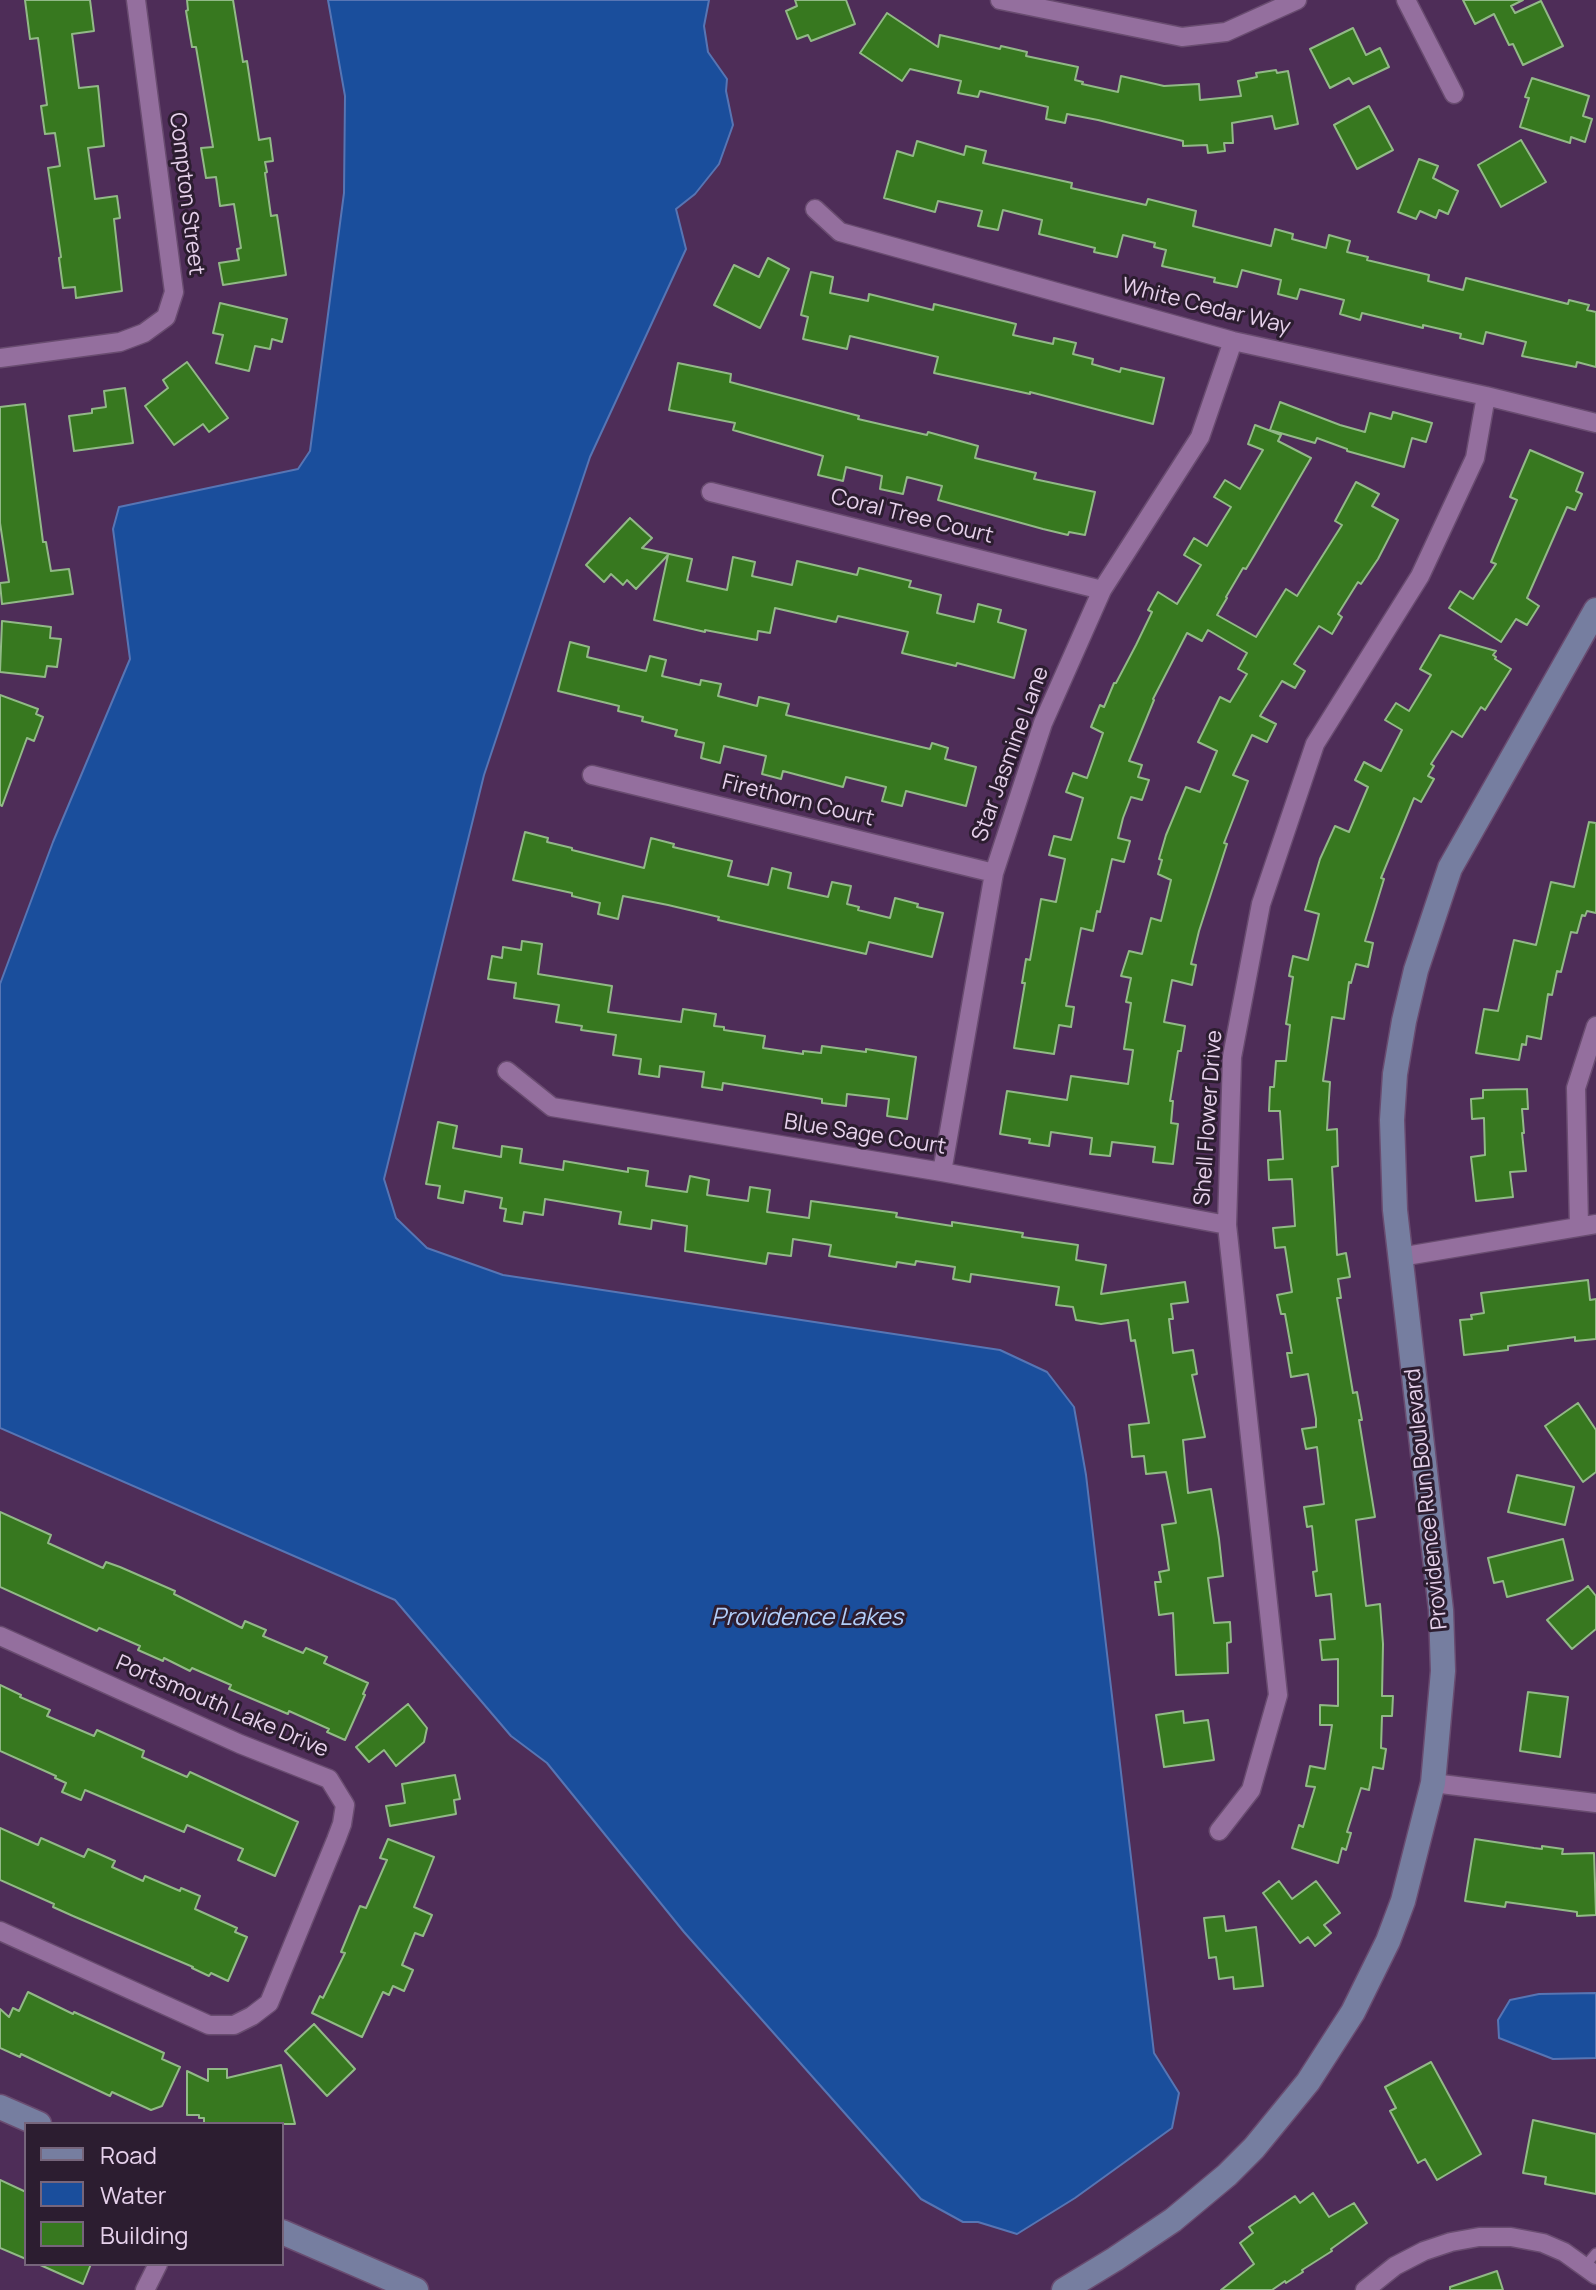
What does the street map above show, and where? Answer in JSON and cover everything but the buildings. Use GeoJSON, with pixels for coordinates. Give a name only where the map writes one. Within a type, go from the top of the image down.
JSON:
{"type":"FeatureCollection","features":[{"type":"Feature","properties":{"kind":"street","name":"Compton Street"},"geometry":{"type":"LineString","coordinates":[[0,358],[120,342],[144,333],[166,317],[174,292],[136,0]]}},
{"type":"Feature","properties":{"kind":"street"},"geometry":{"type":"LineString","coordinates":[[1000,0],[1182,37],[1226,32],[1297,0]]}},
{"type":"Feature","properties":{"kind":"street"},"geometry":{"type":"LineString","coordinates":[[1406,0],[1454,94]]}},
{"type":"Feature","properties":{"kind":"street","name":"White Cedar Way"},"geometry":{"type":"LineString","coordinates":[[815,209],[840,232],[1233,341],[1596,423]]}},
{"type":"Feature","properties":{"kind":"street","name":"Star Jasmine Lane"},"geometry":{"type":"LineString","coordinates":[[942,1172],[994,873],[1043,723],[1102,590],[1200,437],[1233,341]]}},
{"type":"Feature","properties":{"kind":"street","name":"Shell Flower Drive"},"geometry":{"type":"LineString","coordinates":[[1219,1831],[1251,1790],[1278,1695],[1227,1225],[1232,1057],[1261,904],[1315,744],[1420,576],[1475,458],[1486,396]]}},
{"type":"Feature","properties":{"kind":"street","name":"Coral Tree Court"},"geometry":{"type":"LineString","coordinates":[[711,492],[1102,590]]}},
{"type":"Feature","properties":{"kind":"street","name":"Providence Run Boulevard"},"geometry":{"type":"LineString","coordinates":[[1064,2290],[1115,2259],[1201,2198],[1254,2148],[1308,2082],[1353,2012],[1388,1941],[1403,1901],[1433,1783],[1443,1671],[1441,1610],[1400,1257],[1393,1165],[1395,1074],[1404,1021],[1432,919],[1450,868],[1596,610]]}},
{"type":"Feature","properties":{"kind":"street","name":"Firethorn Court"},"geometry":{"type":"LineString","coordinates":[[592,775],[994,873]]}},
{"type":"Feature","properties":{"kind":"street"},"geometry":{"type":"LineString","coordinates":[[1400,1257],[1588,1224],[1576,1088],[1596,1026]]}},
{"type":"Feature","properties":{"kind":"street","name":"Blue Sage Court"},"geometry":{"type":"LineString","coordinates":[[507,1071],[552,1107],[942,1172],[1227,1225]]}},
{"type":"Feature","properties":{"kind":"street","name":"Portsmouth Lake Drive"},"geometry":{"type":"LineString","coordinates":[[0,1636],[240,1744],[329,1779],[345,1805],[336,1840],[269,2003],[234,2025],[209,2025],[0,1931]]}},
{"type":"Feature","properties":{"kind":"street"},"geometry":{"type":"LineString","coordinates":[[1433,1783],[1596,1803]]}},
{"type":"Feature","properties":{"kind":"street"},"geometry":{"type":"LineString","coordinates":[[0,2107],[34,2122]]}},
{"type":"Feature","properties":{"kind":"street"},"geometry":{"type":"LineString","coordinates":[[284,2233],[416,2290]]}},
{"type":"Feature","properties":{"kind":"street"},"geometry":{"type":"LineString","coordinates":[[1365,2290],[1395,2266],[1424,2251],[1479,2237],[1511,2237],[1543,2243],[1592,2265]]}},
{"type":"Feature","properties":{"kind":"street"},"geometry":{"type":"LineString","coordinates":[[145,2290],[157,2266]]}},
{"type":"Feature","properties":{"kind":"water","name":"Providence Lakes"},"geometry":{"type":"Polygon","coordinates":[[[328,0],[709,0],[704,26],[708,52],[727,79],[726,91],[733,125],[719,164],[695,194],[676,209],[686,249],[590,457],[484,775],[384,1179],[396,1218],[427,1248],[503,1275],[1000,1350],[1047,1372],[1074,1407],[1086,1475],[1154,2053],[1179,2093],[1172,2128],[1075,2198],[1017,2234],[978,2222],[963,2222],[921,2199],[684,1932],[547,1763],[511,1736],[395,1600],[0,1428],[0,984],[53,842],[130,659],[113,529],[119,507],[298,469],[310,451],[344,193],[345,96],[328,0]]]}},
{"type":"Feature","properties":{"kind":"water"},"geometry":{"type":"Polygon","coordinates":[[[1596,1993],[1596,2058],[1553,2059],[1499,2038],[1498,2020],[1510,2000],[1539,1994],[1596,1993]]]}}]}
